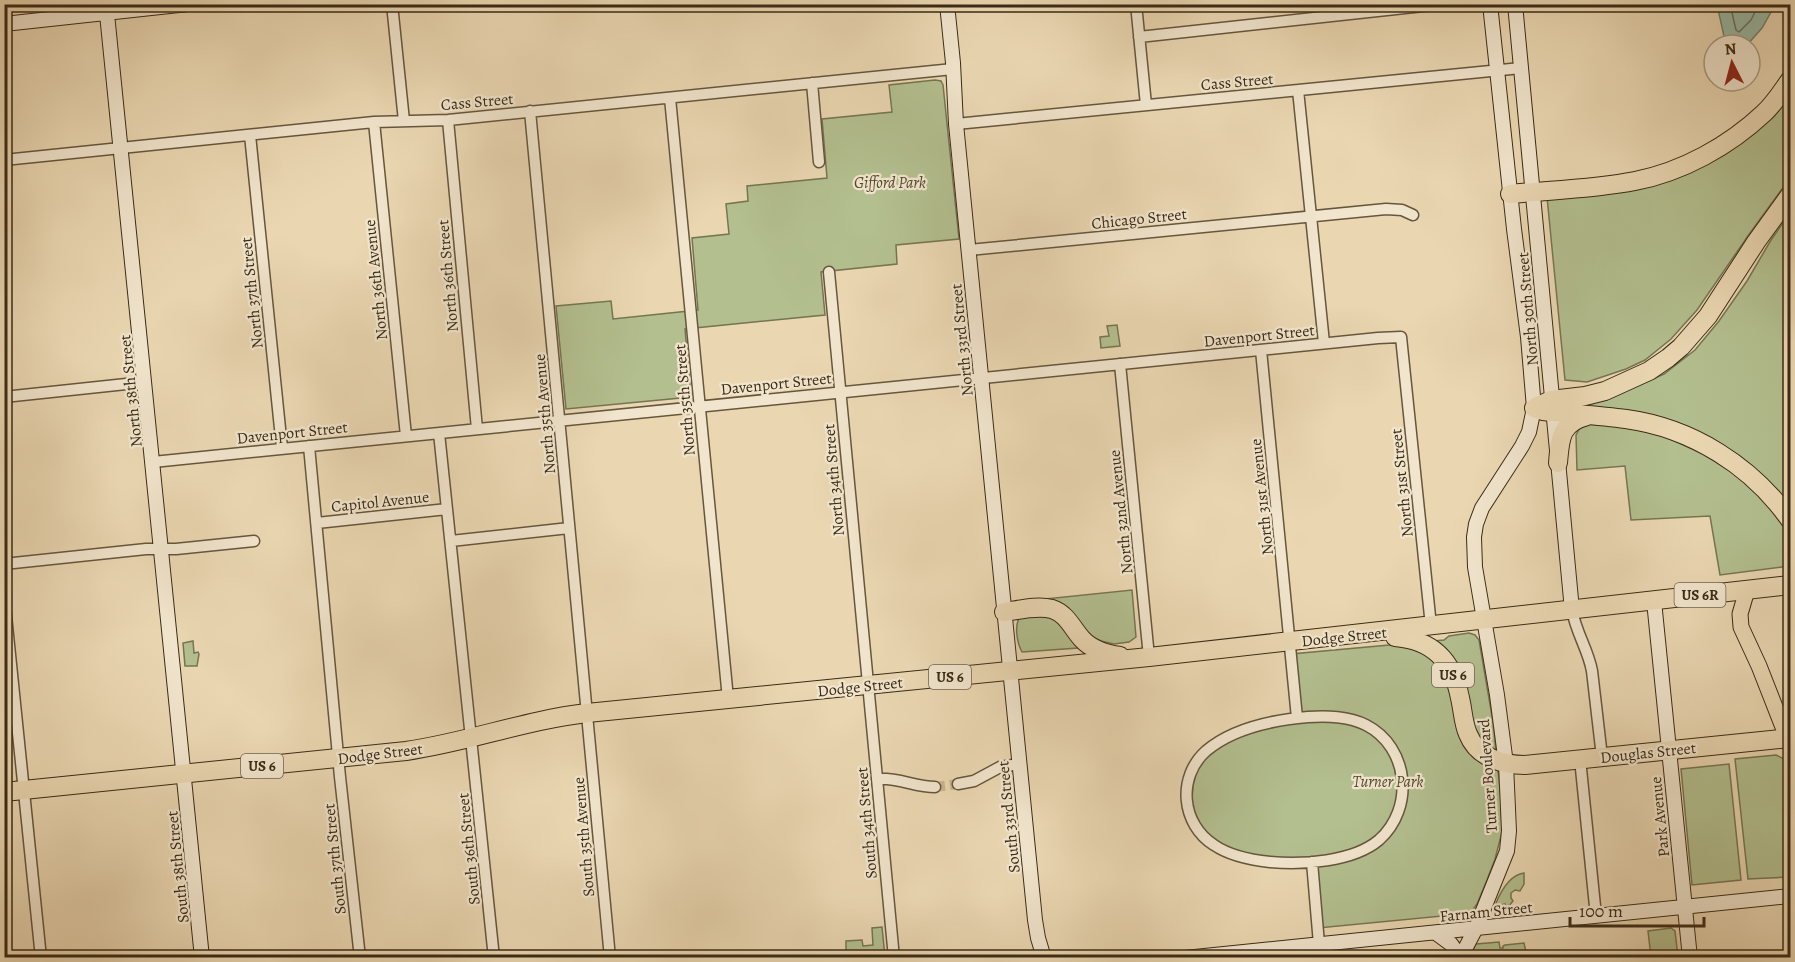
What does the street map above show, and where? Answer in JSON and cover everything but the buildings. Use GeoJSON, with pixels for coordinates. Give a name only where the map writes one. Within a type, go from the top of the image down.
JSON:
{"type":"FeatureCollection","features":[{"type":"Feature","properties":{"kind":"highway"},"geometry":{"type":"LineString","coordinates":[[1510,194],[1637,181],[1680,167],[1710,153],[1766,112],[1791,80]]}},
{"type":"Feature","properties":{"kind":"highway"},"geometry":{"type":"LineString","coordinates":[[1534,408],[1552,406],[1626,383],[1668,358],[1681,347],[1708,316],[1756,242],[1791,195]]}},
{"type":"Feature","properties":{"kind":"highway"},"geometry":{"type":"LineString","coordinates":[[1552,406],[1588,415],[1649,423],[1707,446],[1755,479],[1791,520]]}},
{"type":"Feature","properties":{"kind":"highway"},"geometry":{"type":"LineString","coordinates":[[1558,463],[1562,434],[1572,421],[1588,415]]}},
{"type":"Feature","properties":{"kind":"highway","name":"Dodge Street"},"geometry":{"type":"LineString","coordinates":[[4,792],[427,748],[543,720],[587,713],[1143,658],[1791,585]]}},
{"type":"Feature","properties":{"kind":"highway"},"geometry":{"type":"LineString","coordinates":[[1004,612],[1051,609],[1063,615],[1083,641],[1097,650],[1143,658]]}},
{"type":"Feature","properties":{"kind":"highway"},"geometry":{"type":"LineString","coordinates":[[1441,656],[1440,639],[1459,622]]}},
{"type":"Feature","properties":{"kind":"highway","name":"US 6"},"geometry":{"type":"LineString","coordinates":[[1358,635],[1401,637],[1416,640],[1431,647],[1441,656],[1455,679],[1470,739],[1485,755],[1506,764]]}},
{"type":"Feature","properties":{"kind":"highway","name":"Douglas Street"},"geometry":{"type":"LineString","coordinates":[[1506,764],[1525,765],[1790,740]]}},
{"type":"Feature","properties":{"kind":"main road"},"geometry":{"type":"LineString","coordinates":[[1747,590],[1740,614],[1741,627],[1790,740]]}},
{"type":"Feature","properties":{"kind":"street"},"geometry":{"type":"LineString","coordinates":[[4,24],[107,9],[188,4]]}},
{"type":"Feature","properties":{"kind":"street"},"geometry":{"type":"LineString","coordinates":[[392,4],[404,121]]}},
{"type":"Feature","properties":{"kind":"street","name":"North 33rd Street"},"geometry":{"type":"LineString","coordinates":[[947,4],[956,124],[1010,671]]}},
{"type":"Feature","properties":{"kind":"street"},"geometry":{"type":"LineString","coordinates":[[1136,4],[1146,105]]}},
{"type":"Feature","properties":{"kind":"street"},"geometry":{"type":"LineString","coordinates":[[1139,37],[1442,4]]}},
{"type":"Feature","properties":{"kind":"street","name":"North 30th Street"},"geometry":{"type":"LineString","coordinates":[[1490,4],[1534,408]]}},
{"type":"Feature","properties":{"kind":"street","name":"North 30th Street"},"geometry":{"type":"LineString","coordinates":[[1515,4],[1572,610]]}},
{"type":"Feature","properties":{"kind":"street","name":"North 38th Street"},"geometry":{"type":"LineString","coordinates":[[107,9],[184,774]]}},
{"type":"Feature","properties":{"kind":"street","name":"Cass Street"},"geometry":{"type":"LineString","coordinates":[[956,124],[1521,68]]}},
{"type":"Feature","properties":{"kind":"street","name":"Cass Street"},"geometry":{"type":"LineString","coordinates":[[4,160],[374,122],[448,120],[953,69]]}},
{"type":"Feature","properties":{"kind":"street"},"geometry":{"type":"LineString","coordinates":[[812,83],[819,162]]}},
{"type":"Feature","properties":{"kind":"street"},"geometry":{"type":"LineString","coordinates":[[1298,90],[1324,343]]}},
{"type":"Feature","properties":{"kind":"street","name":"North 35th Street"},"geometry":{"type":"LineString","coordinates":[[670,98],[728,699]]}},
{"type":"Feature","properties":{"kind":"street","name":"North 35th Avenue"},"geometry":{"type":"LineString","coordinates":[[530,111],[587,713]]}},
{"type":"Feature","properties":{"kind":"street","name":"North 36th Street"},"geometry":{"type":"LineString","coordinates":[[448,120],[477,429]]}},
{"type":"Feature","properties":{"kind":"street","name":"North 36th Avenue"},"geometry":{"type":"LineString","coordinates":[[374,122],[406,436]]}},
{"type":"Feature","properties":{"kind":"street","name":"North 37th Street"},"geometry":{"type":"LineString","coordinates":[[250,135],[282,448]]}},
{"type":"Feature","properties":{"kind":"street","name":"Chicago Street"},"geometry":{"type":"LineString","coordinates":[[969,250],[1386,209],[1402,210],[1413,215]]}},
{"type":"Feature","properties":{"kind":"street","name":"North 34th Street"},"geometry":{"type":"LineString","coordinates":[[829,272],[868,685]]}},
{"type":"Feature","properties":{"kind":"street","name":"Davenport Street"},"geometry":{"type":"LineString","coordinates":[[153,462],[1401,337]]}},
{"type":"Feature","properties":{"kind":"street","name":"North 31st Street"},"geometry":{"type":"LineString","coordinates":[[1401,337],[1431,626]]}},
{"type":"Feature","properties":{"kind":"street","name":"North 31st Avenue"},"geometry":{"type":"LineString","coordinates":[[1261,350],[1297,718]]}},
{"type":"Feature","properties":{"kind":"street","name":"North 32nd Avenue"},"geometry":{"type":"LineString","coordinates":[[1120,364],[1143,658]]}},
{"type":"Feature","properties":{"kind":"street"},"geometry":{"type":"LineString","coordinates":[[4,397],[145,382]]}},
{"type":"Feature","properties":{"kind":"street","name":"Turner Boulevard"},"geometry":{"type":"LineString","coordinates":[[1462,957],[1476,928],[1508,843],[1509,821],[1506,764],[1497,695],[1475,567],[1474,537],[1476,524],[1486,500],[1522,446],[1532,423],[1534,408]]}},
{"type":"Feature","properties":{"kind":"street"},"geometry":{"type":"LineString","coordinates":[[439,432],[472,738]]}},
{"type":"Feature","properties":{"kind":"street"},"geometry":{"type":"LineString","coordinates":[[309,446],[340,758]]}},
{"type":"Feature","properties":{"kind":"street","name":"Capitol Avenue"},"geometry":{"type":"LineString","coordinates":[[317,523],[447,509]]}},
{"type":"Feature","properties":{"kind":"street"},"geometry":{"type":"LineString","coordinates":[[451,541],[569,528]]}},
{"type":"Feature","properties":{"kind":"street"},"geometry":{"type":"LineString","coordinates":[[4,564],[254,541]]}},
{"type":"Feature","properties":{"kind":"street"},"geometry":{"type":"LineString","coordinates":[[4,597],[41,957]]}},
{"type":"Feature","properties":{"kind":"street","name":"Park Avenue"},"geometry":{"type":"LineString","coordinates":[[1654,601],[1690,957]]}},
{"type":"Feature","properties":{"kind":"street"},"geometry":{"type":"LineString","coordinates":[[1572,610],[1574,624],[1592,671],[1602,757]]}},
{"type":"Feature","properties":{"kind":"street","name":"South 33rd Street"},"geometry":{"type":"LineString","coordinates":[[1010,671],[1035,920],[1044,957]]}},
{"type":"Feature","properties":{"kind":"street","name":"South 34th Street"},"geometry":{"type":"LineString","coordinates":[[868,685],[894,957]]}},
{"type":"Feature","properties":{"kind":"street","name":"South 35th Avenue"},"geometry":{"type":"LineString","coordinates":[[587,713],[610,957]]}},
{"type":"Feature","properties":{"kind":"street"},"geometry":{"type":"LineString","coordinates":[[1297,718],[1344,718],[1372,729],[1387,742],[1401,767],[1403,782],[1402,799],[1389,829],[1369,847],[1351,854],[1312,862],[1270,862],[1241,857],[1210,843],[1198,832],[1190,817],[1186,802],[1187,783],[1197,760],[1213,746],[1234,734],[1280,720],[1297,718]]}},
{"type":"Feature","properties":{"kind":"street","name":"South 36th Street"},"geometry":{"type":"LineString","coordinates":[[472,738],[494,957]]}},
{"type":"Feature","properties":{"kind":"street","name":"South 37th Street"},"geometry":{"type":"LineString","coordinates":[[340,758],[360,957]]}},
{"type":"Feature","properties":{"kind":"street"},"geometry":{"type":"LineString","coordinates":[[1580,759],[1596,916]]}},
{"type":"Feature","properties":{"kind":"street"},"geometry":{"type":"LineString","coordinates":[[958,784],[977,779],[1000,767],[1019,764]]}},
{"type":"Feature","properties":{"kind":"street","name":"South 38th Street"},"geometry":{"type":"LineString","coordinates":[[184,774],[202,957]]}},
{"type":"Feature","properties":{"kind":"street"},"geometry":{"type":"LineString","coordinates":[[877,779],[891,778],[915,785],[935,787]]}},
{"type":"Feature","properties":{"kind":"street"},"geometry":{"type":"LineString","coordinates":[[1312,862],[1319,944]]}},
{"type":"Feature","properties":{"kind":"street","name":"Farnam Street"},"geometry":{"type":"LineString","coordinates":[[1185,957],[1234,955],[1319,944],[1791,896]]}},
{"type":"Feature","properties":{"kind":"street"},"geometry":{"type":"LineString","coordinates":[[1436,933],[1451,944],[1462,957]]}},
{"type":"Feature","properties":{"kind":"green space","name":"Gifford Park"},"geometry":{"type":"Polygon","coordinates":[[[941,81],[943,85],[959,239],[896,245],[897,264],[821,272],[825,315],[685,329],[691,397],[566,409],[556,306],[611,301],[613,319],[698,310],[692,238],[729,234],[726,204],[748,201],[747,186],[827,178],[822,119],[892,112],[889,85],[941,81]]]}},
{"type":"Feature","properties":{"kind":"green space"},"geometry":{"type":"Polygon","coordinates":[[[1790,94],[1790,178],[1697,310],[1671,339],[1645,360],[1587,382],[1565,380],[1547,197],[1650,183],[1790,94]]]}},
{"type":"Feature","properties":{"kind":"green space"},"geometry":{"type":"Polygon","coordinates":[[[1790,213],[1790,508],[1737,458],[1581,409],[1581,404],[1619,394],[1664,374],[1695,350],[1747,281],[1790,213]]]}},
{"type":"Feature","properties":{"kind":"green space"},"geometry":{"type":"Polygon","coordinates":[[[1117,325],[1120,346],[1101,348],[1100,337],[1109,336],[1107,326],[1117,325]]]}},
{"type":"Feature","properties":{"kind":"green space"},"geometry":{"type":"Polygon","coordinates":[[[1582,424],[1626,426],[1666,437],[1703,454],[1735,474],[1765,499],[1790,536],[1790,566],[1720,575],[1710,516],[1631,520],[1625,466],[1577,470],[1576,435],[1582,424]]]}},
{"type":"Feature","properties":{"kind":"green space"},"geometry":{"type":"Polygon","coordinates":[[[1132,590],[1136,637],[1129,642],[1114,644],[1090,636],[1071,618],[1016,602],[1132,590]]]}},
{"type":"Feature","properties":{"kind":"green space"},"geometry":{"type":"Polygon","coordinates":[[[1052,612],[1078,648],[1022,652],[1017,634],[1020,617],[1052,612]]]}},
{"type":"Feature","properties":{"kind":"green space","name":"Turner Park"},"geometry":{"type":"Polygon","coordinates":[[[1469,633],[1475,635],[1479,640],[1493,722],[1502,832],[1487,880],[1477,904],[1469,915],[1456,923],[1443,924],[1442,916],[1318,928],[1312,862],[1233,854],[1198,832],[1187,784],[1213,746],[1297,718],[1291,654],[1444,640],[1449,636],[1469,633]]]}},
{"type":"Feature","properties":{"kind":"green space"},"geometry":{"type":"Polygon","coordinates":[[[193,641],[194,653],[199,654],[197,666],[185,666],[183,643],[193,641]]]}},
{"type":"Feature","properties":{"kind":"green space"},"geometry":{"type":"Polygon","coordinates":[[[1776,755],[1784,759],[1790,774],[1790,877],[1748,879],[1735,759],[1776,755]]]}},
{"type":"Feature","properties":{"kind":"green space"},"geometry":{"type":"Polygon","coordinates":[[[1729,764],[1741,880],[1692,885],[1681,769],[1729,764]]]}},
{"type":"Feature","properties":{"kind":"green space"},"geometry":{"type":"Polygon","coordinates":[[[1524,873],[1524,884],[1520,891],[1515,890],[1511,893],[1513,901],[1508,907],[1505,904],[1501,905],[1501,908],[1498,907],[1496,903],[1507,884],[1514,877],[1524,873]]]}},
{"type":"Feature","properties":{"kind":"green space"},"geometry":{"type":"Polygon","coordinates":[[[882,927],[885,957],[851,957],[846,950],[846,941],[862,940],[863,946],[873,945],[872,928],[882,927]]]}},
{"type":"Feature","properties":{"kind":"green space"},"geometry":{"type":"Polygon","coordinates":[[[1671,928],[1675,931],[1678,957],[1651,957],[1648,931],[1671,928]]]}},
{"type":"Feature","properties":{"kind":"green space"},"geometry":{"type":"Polygon","coordinates":[[[1499,942],[1500,948],[1505,945],[1524,943],[1527,957],[1474,957],[1473,950],[1476,944],[1499,942]]]}},
{"type":"Feature","properties":{"kind":"water"},"geometry":{"type":"Polygon","coordinates":[[[1717,4],[1775,5],[1758,33],[1723,33],[1717,4]]]}},
{"type":"Feature","properties":{"kind":"tunnel"},"geometry":{"type":"LineString","coordinates":[[935,787],[958,784]]}}]}
